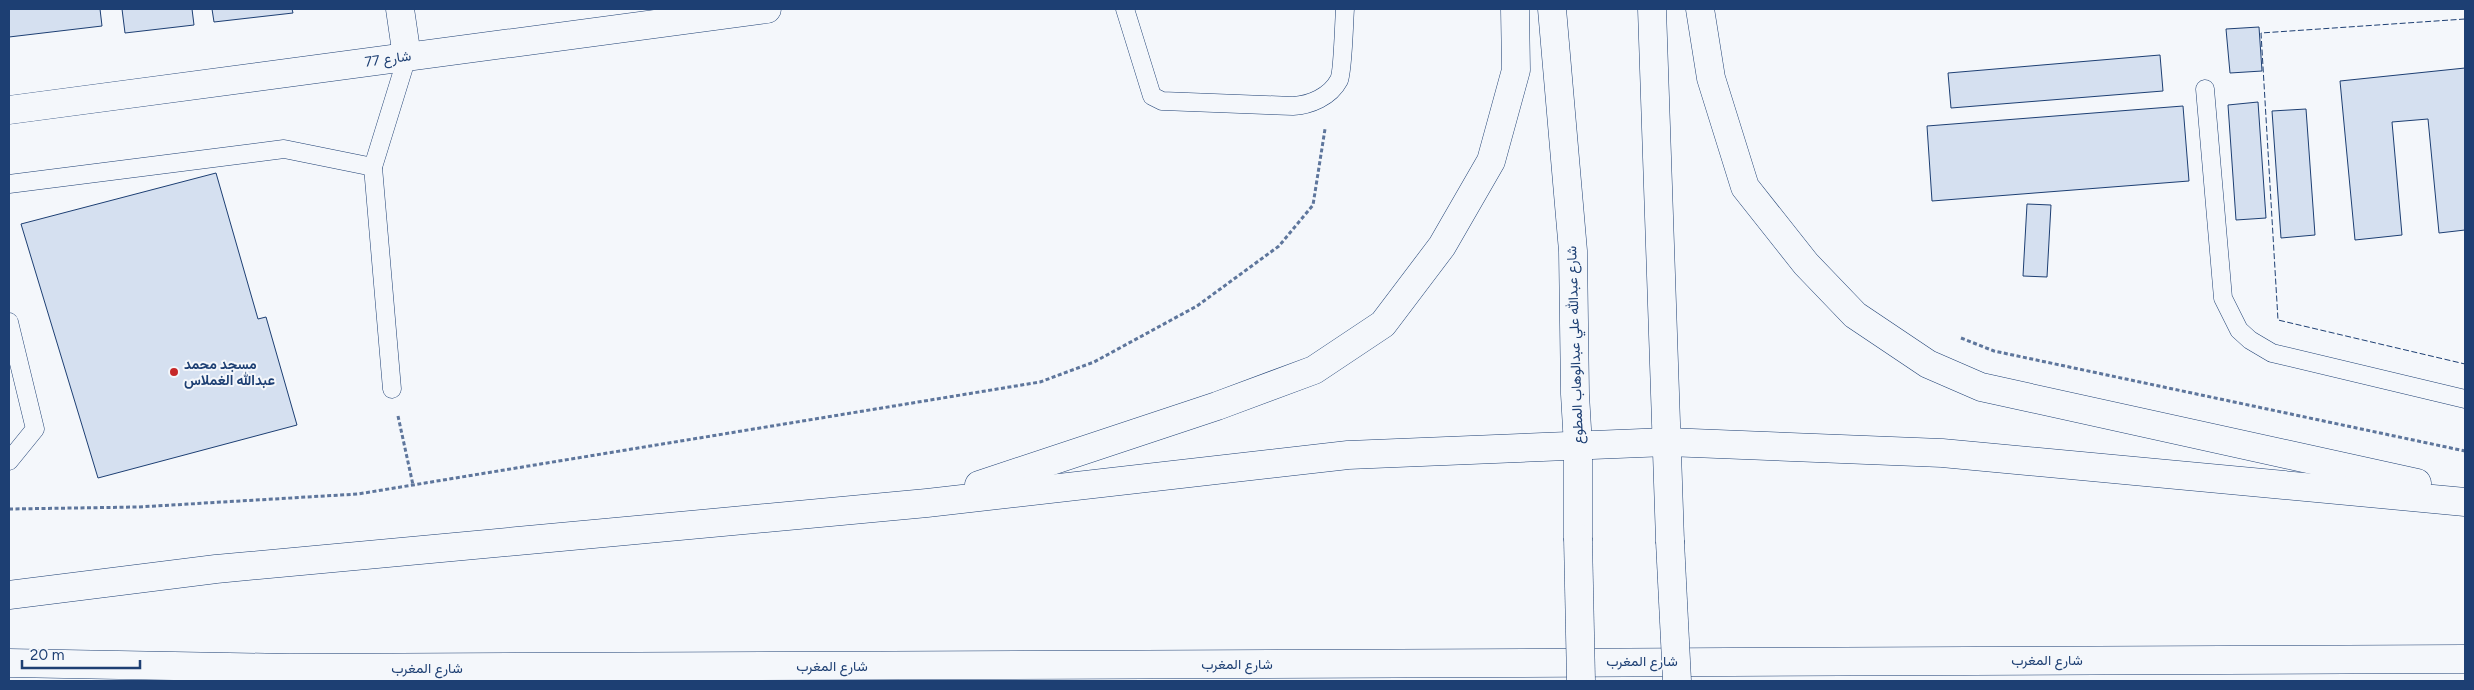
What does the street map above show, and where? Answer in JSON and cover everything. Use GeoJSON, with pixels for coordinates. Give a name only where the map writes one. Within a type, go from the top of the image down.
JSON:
{"type":"FeatureCollection","features":[{"type":"Feature","properties":{"kind":"main road"},"geometry":{"type":"LineString","coordinates":[[400,9],[406,57]]}},
{"type":"Feature","properties":{"kind":"main road","name":"شارع 77"},"geometry":{"type":"LineString","coordinates":[[9,110],[767,9]]}},
{"type":"Feature","properties":{"kind":"main road"},"geometry":{"type":"LineString","coordinates":[[927,502],[1217,406],[1314,370],[1384,324],[1442,246],[1491,161],[1516,70],[1515,9]]}},
{"type":"Feature","properties":{"kind":"main road","name":"شارع عبدالله علي عبدالوهاب المطوع"},"geometry":{"type":"LineString","coordinates":[[1552,9],[1573,250],[1581,681]]}},
{"type":"Feature","properties":{"kind":"main road"},"geometry":{"type":"LineString","coordinates":[[1652,9],[1670,541],[1677,681]]}},
{"type":"Feature","properties":{"kind":"main road"},"geometry":{"type":"LineString","coordinates":[[1700,9],[1711,78],[1745,187],[1830,291],[1855,315],[1886,338],[1928,364],[1981,387],[2465,493]]}},
{"type":"Feature","properties":{"kind":"main road"},"geometry":{"type":"LineString","coordinates":[[9,595],[216,569],[927,502],[1348,455],[1667,442],[1942,453],[2465,502]]}},
{"type":"Feature","properties":{"kind":"main road","name":"شارع المغرب"},"geometry":{"type":"LineString","coordinates":[[9,663],[289,668],[2465,659]]}},
{"type":"Feature","properties":{"kind":"lane"},"geometry":{"type":"LineString","coordinates":[[1125,9],[1152,96],[1162,100],[1292,106],[1308,105],[1324,96],[1339,79],[1345,9]]}},
{"type":"Feature","properties":{"kind":"lane"},"geometry":{"type":"LineString","coordinates":[[392,389],[373,166],[406,57]]}},
{"type":"Feature","properties":{"kind":"lane"},"geometry":{"type":"LineString","coordinates":[[2205,89],[2223,298],[2239,330],[2250,340],[2272,353],[2465,399]]}},
{"type":"Feature","properties":{"kind":"lane"},"geometry":{"type":"LineString","coordinates":[[9,184],[284,149],[373,166]]}},
{"type":"Feature","properties":{"kind":"lane"},"geometry":{"type":"LineString","coordinates":[[9,322],[35,429],[9,461]]}},
{"type":"Feature","properties":{"kind":"path"},"geometry":{"type":"LineString","coordinates":[[9,509],[138,507],[358,494],[1040,382],[1094,362],[1197,306],[1279,246],[1314,205],[1325,134],[1324,96]]}},
{"type":"Feature","properties":{"kind":"path"},"geometry":{"type":"LineString","coordinates":[[1958,336],[1994,351],[2465,451]]}},
{"type":"Feature","properties":{"kind":"path"},"geometry":{"type":"LineString","coordinates":[[392,389],[413,485]]}},
{"type":"Feature","properties":{"kind":"building"},"geometry":{"type":"Polygon","coordinates":[[[9,9],[100,9],[102,26],[9,37],[9,9]]]}},
{"type":"Feature","properties":{"kind":"building"},"geometry":{"type":"Polygon","coordinates":[[[122,9],[192,9],[194,25],[125,33],[122,9]]]}},
{"type":"Feature","properties":{"kind":"building"},"geometry":{"type":"Polygon","coordinates":[[[212,9],[292,9],[293,13],[214,22],[212,9]]]}},
{"type":"Feature","properties":{"kind":"building"},"geometry":{"type":"Polygon","coordinates":[[[2259,27],[2262,71],[2230,73],[2226,29],[2259,27]]]}},
{"type":"Feature","properties":{"kind":"building"},"geometry":{"type":"Polygon","coordinates":[[[2160,55],[2163,91],[1951,108],[1948,73],[2160,55]]]}},
{"type":"Feature","properties":{"kind":"building"},"geometry":{"type":"Polygon","coordinates":[[[2465,68],[2465,230],[2439,233],[2428,119],[2392,122],[2402,235],[2355,240],[2340,81],[2465,68]]]}},
{"type":"Feature","properties":{"kind":"building"},"geometry":{"type":"Polygon","coordinates":[[[2258,102],[2266,218],[2236,220],[2228,105],[2258,102]]]}},
{"type":"Feature","properties":{"kind":"building"},"geometry":{"type":"Polygon","coordinates":[[[2183,106],[2189,181],[1932,201],[1927,126],[2183,106]]]}},
{"type":"Feature","properties":{"kind":"building"},"geometry":{"type":"Polygon","coordinates":[[[2306,109],[2315,235],[2281,238],[2272,111],[2306,109]]]}},
{"type":"Feature","properties":{"kind":"building","name":"مسجد محمد عبدالله الغملاس"},"geometry":{"type":"Polygon","coordinates":[[[216,173],[258,319],[266,317],[297,425],[98,478],[21,224],[216,173]]]}},
{"type":"Feature","properties":{"kind":"building"},"geometry":{"type":"Polygon","coordinates":[[[2027,204],[2051,205],[2047,277],[2023,276],[2027,204]]]}},
{"type":"Feature","properties":{"kind":"fence"},"geometry":{"type":"LineString","coordinates":[[2465,19],[2261,33],[2278,320],[2465,364]]}},
{"type":"Feature","properties":{"kind":"place","name":"مسجد محمد عبدالله الغملاس"},"geometry":{"type":"Point","coordinates":[174,372]}}]}
